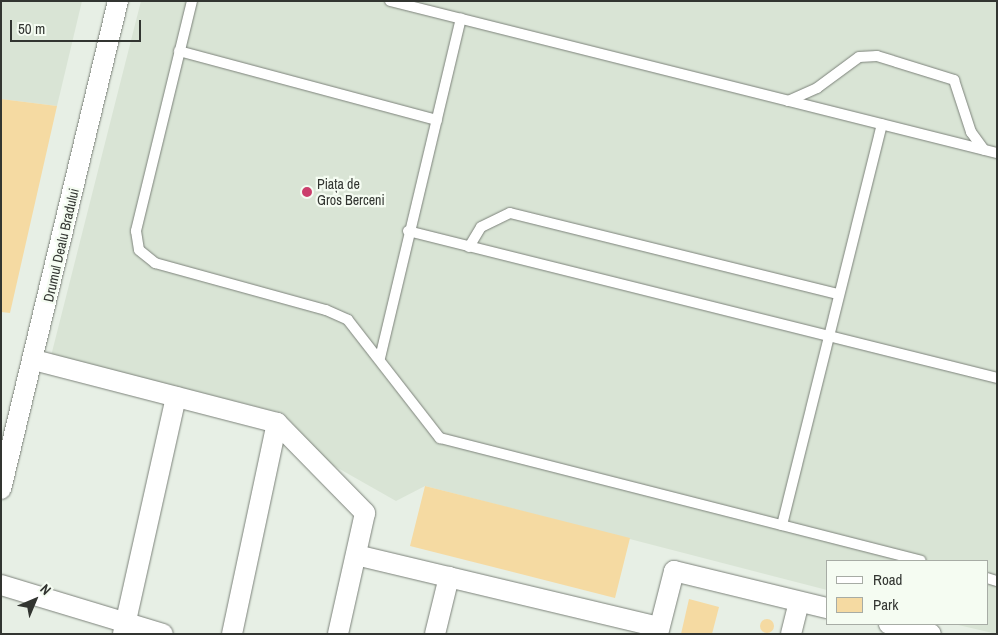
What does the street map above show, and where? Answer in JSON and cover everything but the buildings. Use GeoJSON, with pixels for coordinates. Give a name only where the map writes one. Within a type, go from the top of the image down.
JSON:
{"type":"FeatureCollection","features":[{"type":"Feature","properties":{"kind":"street","name":"Drumul Dealu Bradului"},"geometry":{"type":"LineString","coordinates":[[1,489],[34,360],[118,1]]}},
{"type":"Feature","properties":{"kind":"street"},"geometry":{"type":"LineString","coordinates":[[34,360],[277,423],[365,513],[338,634]]}},
{"type":"Feature","properties":{"kind":"street"},"geometry":{"type":"LineString","coordinates":[[124,628],[176,397]]}},
{"type":"Feature","properties":{"kind":"street"},"geometry":{"type":"LineString","coordinates":[[232,634],[277,423]]}},
{"type":"Feature","properties":{"kind":"street"},"geometry":{"type":"LineString","coordinates":[[356,555],[659,631],[674,571],[826,608]]}},
{"type":"Feature","properties":{"kind":"street"},"geometry":{"type":"LineString","coordinates":[[435,634],[449,577]]}},
{"type":"Feature","properties":{"kind":"street"},"geometry":{"type":"LineString","coordinates":[[1,585],[124,628],[163,634]]}},
{"type":"Feature","properties":{"kind":"street"},"geometry":{"type":"LineString","coordinates":[[791,634],[799,602]]}},
{"type":"Feature","properties":{"kind":"street"},"geometry":{"type":"LineString","coordinates":[[898,628],[931,634]]}},
{"type":"Feature","properties":{"kind":"lane"},"geometry":{"type":"LineString","coordinates":[[192,1],[136,231],[139,250],[155,263],[326,310],[360,330],[440,438],[917,560]]}},
{"type":"Feature","properties":{"kind":"lane"},"geometry":{"type":"LineString","coordinates":[[390,1],[428,6],[461,19],[997,153]]}},
{"type":"Feature","properties":{"kind":"lane"},"geometry":{"type":"LineString","coordinates":[[380,358],[408,232],[461,19]]}},
{"type":"Feature","properties":{"kind":"lane"},"geometry":{"type":"LineString","coordinates":[[179,51],[437,120]]}},
{"type":"Feature","properties":{"kind":"lane"},"geometry":{"type":"LineString","coordinates":[[788,101],[817,88],[858,57],[877,56],[954,80],[971,132],[984,150]]}},
{"type":"Feature","properties":{"kind":"lane"},"geometry":{"type":"LineString","coordinates":[[782,525],[827,336],[882,124]]}},
{"type":"Feature","properties":{"kind":"lane"},"geometry":{"type":"LineString","coordinates":[[469,246],[481,227],[510,213],[838,294]]}},
{"type":"Feature","properties":{"kind":"lane"},"geometry":{"type":"LineString","coordinates":[[408,232],[997,378]]}},
{"type":"Feature","properties":{"kind":"shaded area"},"geometry":{"type":"Polygon","coordinates":[[[1,1],[82,1],[57,106],[1,99],[1,1]]]}},
{"type":"Feature","properties":{"kind":"shaded area","name":"Piața de Gros Berceni"},"geometry":{"type":"Polygon","coordinates":[[[141,1],[997,1],[997,634],[958,625],[988,625],[988,560],[826,560],[826,590],[425,486],[396,501],[329,463],[283,413],[51,356],[141,1]]]}},
{"type":"Feature","properties":{"kind":"green space"},"geometry":{"type":"Polygon","coordinates":[[[1,99],[57,106],[10,313],[1,312],[1,99]]]}},
{"type":"Feature","properties":{"kind":"green space"},"geometry":{"type":"Polygon","coordinates":[[[425,486],[630,538],[615,598],[410,546],[425,486]]]}},
{"type":"Feature","properties":{"kind":"green space"},"geometry":{"type":"Polygon","coordinates":[[[689,599],[719,607],[712,634],[681,634],[689,599]]]}},
{"type":"Feature","properties":{"kind":"green space"},"geometry":{"type":"Polygon","coordinates":[[[767,619],[772,621],[774,626],[772,631],[767,633],[762,631],[760,626],[762,621],[767,619]]]}},
{"type":"Feature","properties":{"kind":"place","name":"Piața de Gros Berceni"},"geometry":{"type":"Point","coordinates":[307,192]}}]}
